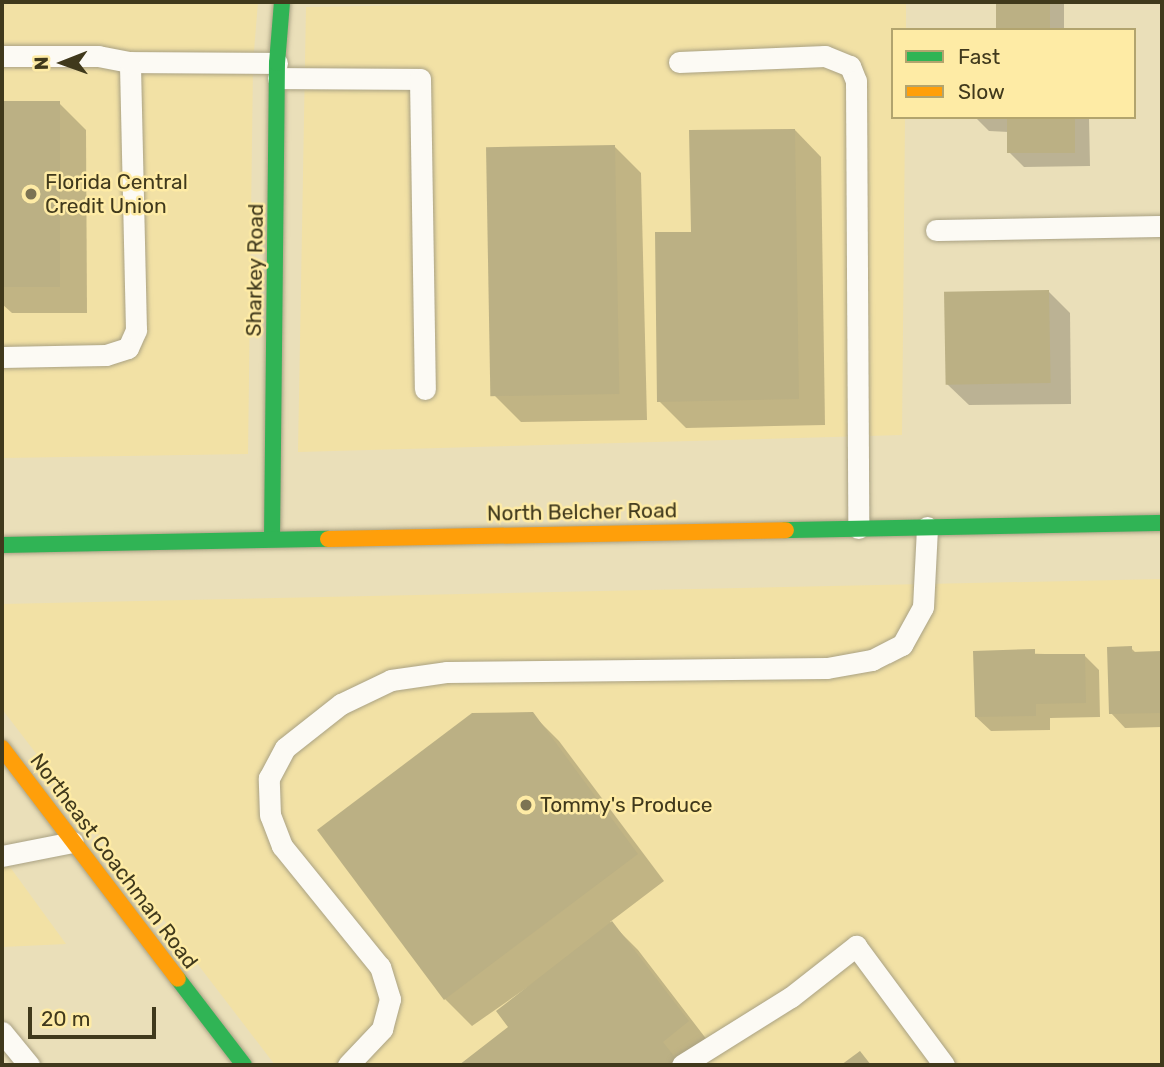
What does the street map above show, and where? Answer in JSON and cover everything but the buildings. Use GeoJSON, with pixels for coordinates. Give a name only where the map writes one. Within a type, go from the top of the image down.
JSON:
{"type":"FeatureCollection","features":[{"type":"Feature","properties":{"kind":"main road","name":"Sharkey Road"},"geometry":{"type":"LineString","coordinates":[[272,539],[277,71],[282,2]]}},
{"type":"Feature","properties":{"kind":"main road","name":"North Belcher Road"},"geometry":{"type":"LineString","coordinates":[[2,545],[1162,523]]}},
{"type":"Feature","properties":{"kind":"main road","name":"Northeast Coachman Road"},"geometry":{"type":"LineString","coordinates":[[2,748],[244,1065]]}},
{"type":"Feature","properties":{"kind":"lane"},"geometry":{"type":"LineString","coordinates":[[2,56],[98,56],[130,62],[420,79],[425,389]]}},
{"type":"Feature","properties":{"kind":"lane"},"geometry":{"type":"LineString","coordinates":[[679,62],[825,56],[850,66],[856,81],[858,528]]}},
{"type":"Feature","properties":{"kind":"lane"},"geometry":{"type":"LineString","coordinates":[[2,358],[106,355],[128,348],[136,330],[130,62]]}},
{"type":"Feature","properties":{"kind":"lane"},"geometry":{"type":"LineString","coordinates":[[936,230],[1162,226]]}},
{"type":"Feature","properties":{"kind":"lane"},"geometry":{"type":"LineString","coordinates":[[348,1065],[382,1029],[390,999],[380,967],[282,846],[270,816],[270,778],[285,748],[341,704],[391,680],[447,672],[827,668],[872,660],[902,645],[923,607],[927,527]]}},
{"type":"Feature","properties":{"kind":"lane"},"geometry":{"type":"LineString","coordinates":[[2,856],[73,842]]}},
{"type":"Feature","properties":{"kind":"lane"},"geometry":{"type":"LineString","coordinates":[[682,1065],[791,997],[856,946],[944,1065]]}},
{"type":"Feature","properties":{"kind":"lane"},"geometry":{"type":"LineString","coordinates":[[2,1032],[29,1065]]}},
{"type":"Feature","properties":{"kind":"shaded area"},"geometry":{"type":"Polygon","coordinates":[[[2,2],[258,2],[253,63],[248,454],[2,458],[2,2]]]}},
{"type":"Feature","properties":{"kind":"shaded area"},"geometry":{"type":"Polygon","coordinates":[[[626,2],[906,2],[906,28],[891,28],[891,119],[905,119],[902,435],[298,452],[306,7],[626,2]]]}},
{"type":"Feature","properties":{"kind":"shaded area"},"geometry":{"type":"Polygon","coordinates":[[[1162,579],[1162,1065],[275,1065],[2,709],[2,604],[1162,579]]]}},
{"type":"Feature","properties":{"kind":"shaded area"},"geometry":{"type":"Polygon","coordinates":[[[2,856],[66,944],[2,947],[2,856]]]}},
{"type":"Feature","properties":{"kind":"traffic: fast"},"geometry":{"type":"LineString","coordinates":[[272,539],[277,63],[282,2]]}},
{"type":"Feature","properties":{"kind":"traffic: fast"},"geometry":{"type":"LineString","coordinates":[[786,530],[1162,523]]}},
{"type":"Feature","properties":{"kind":"traffic: fast"},"geometry":{"type":"LineString","coordinates":[[2,545],[328,539]]}},
{"type":"Feature","properties":{"kind":"traffic: fast"},"geometry":{"type":"LineString","coordinates":[[178,979],[244,1065]]}},
{"type":"Feature","properties":{"kind":"traffic: slow"},"geometry":{"type":"LineString","coordinates":[[328,539],[786,530]]}},
{"type":"Feature","properties":{"kind":"traffic: slow"},"geometry":{"type":"LineString","coordinates":[[2,748],[178,979]]}},
{"type":"Feature","properties":{"kind":"place","name":"Florida Central Credit Union"},"geometry":{"type":"Point","coordinates":[31,194]}},
{"type":"Feature","properties":{"kind":"place","name":"Tommy's Produce"},"geometry":{"type":"Point","coordinates":[526,805]}}]}
